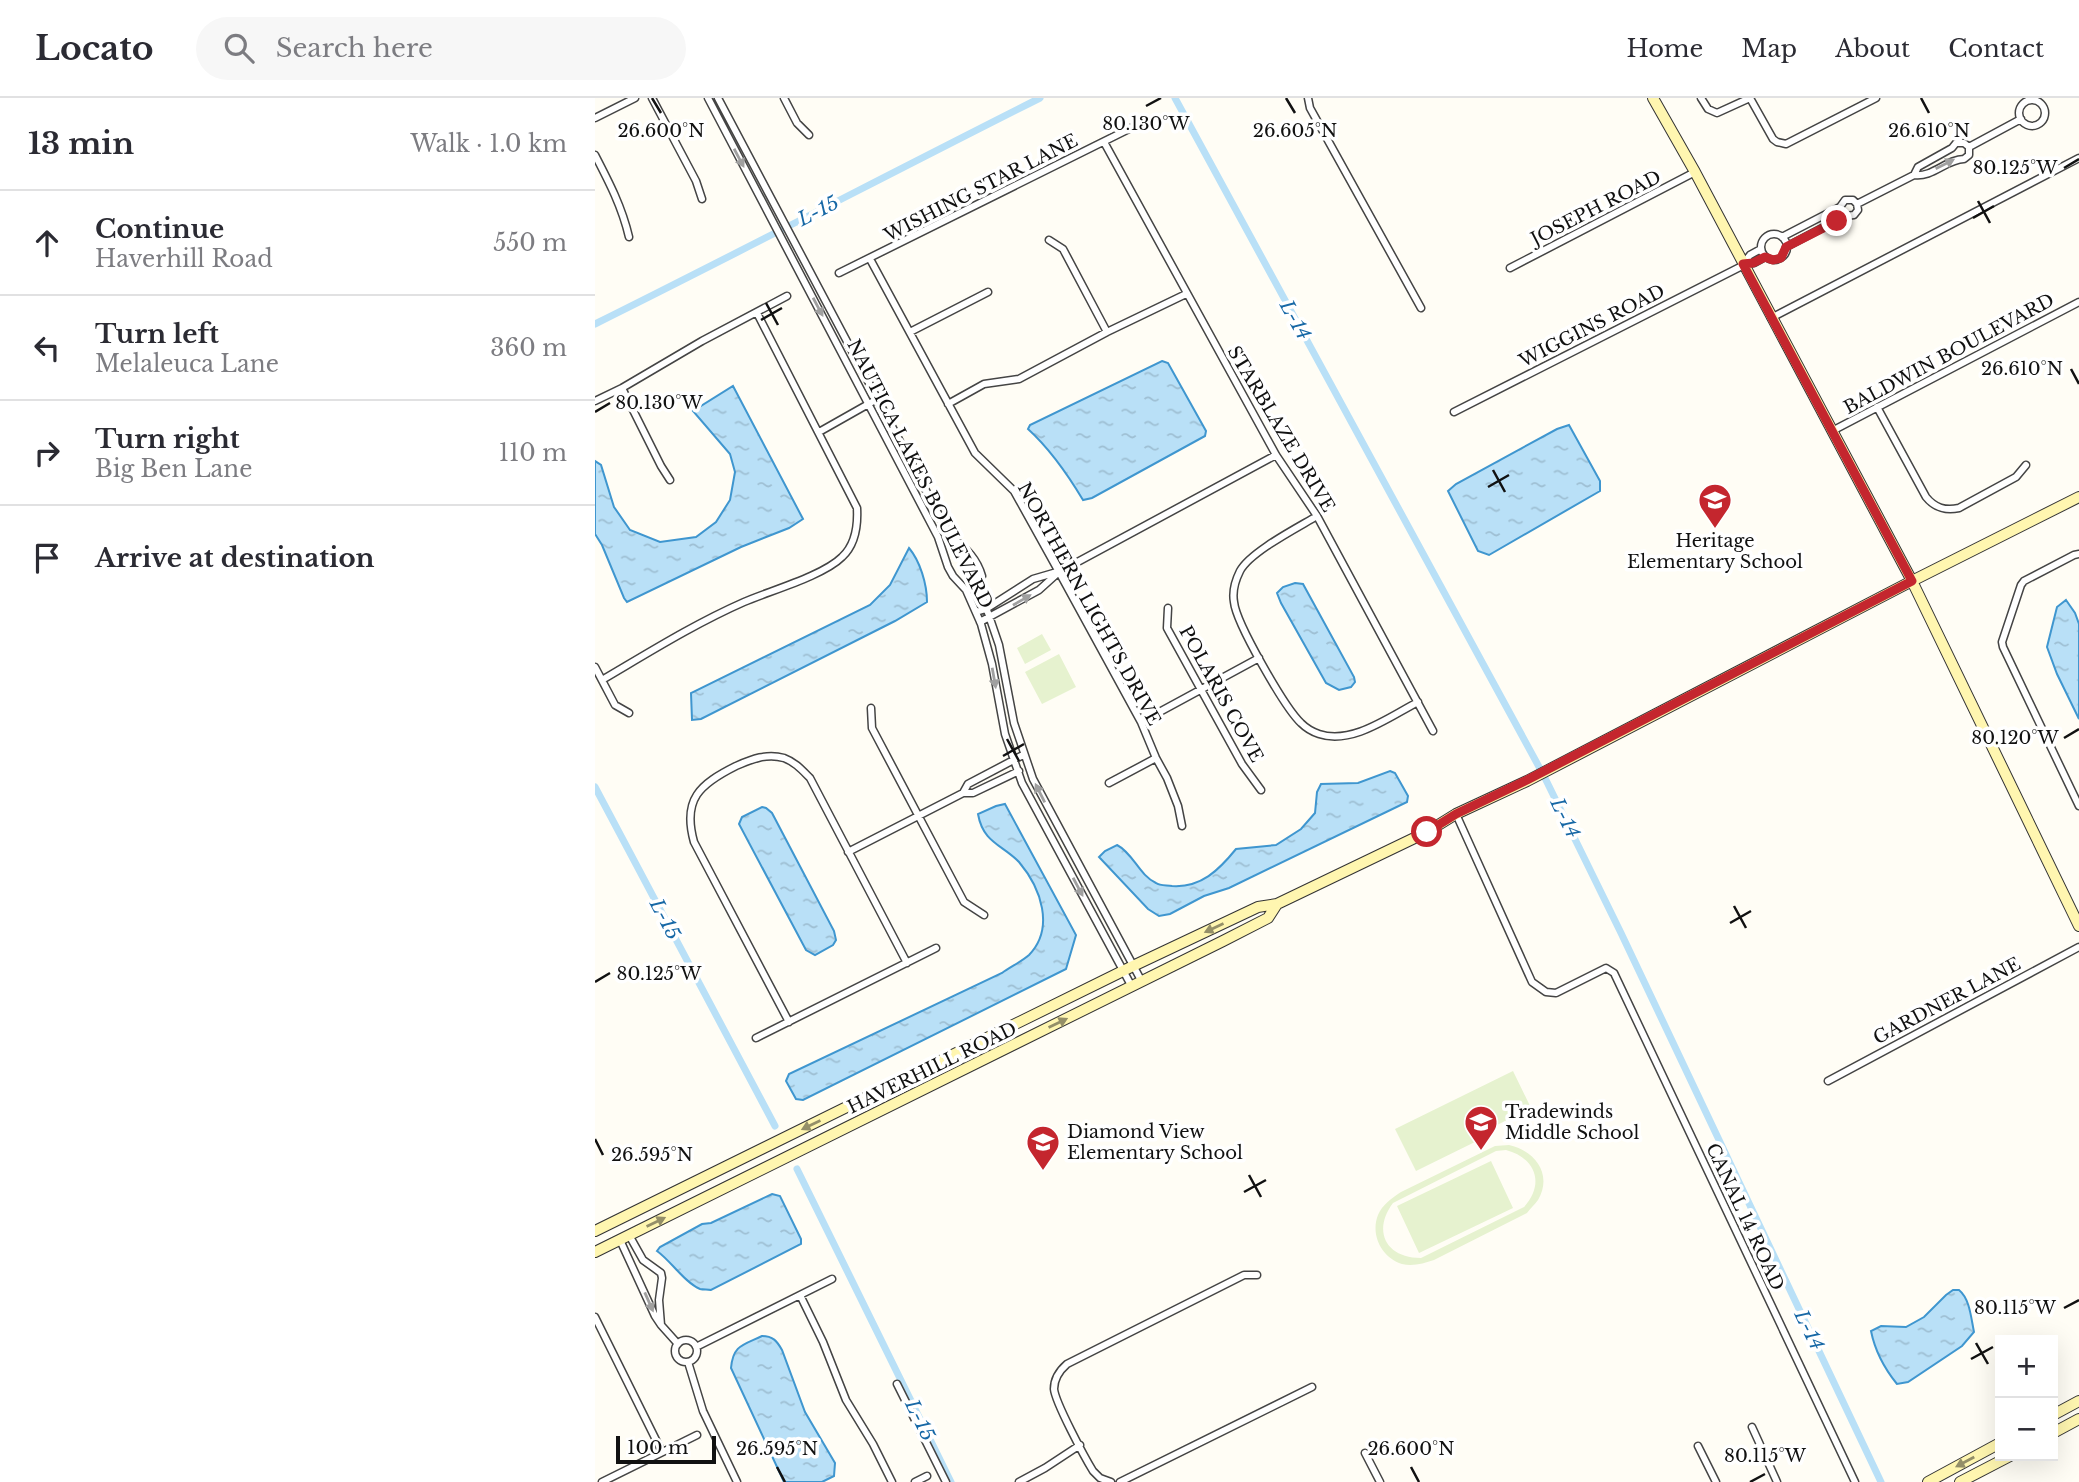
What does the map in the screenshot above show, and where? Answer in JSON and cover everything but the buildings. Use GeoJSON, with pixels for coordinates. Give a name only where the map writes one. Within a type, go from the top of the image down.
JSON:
{"type":"FeatureCollection","features":[{"type":"Feature","properties":{"kind":"street"},"geometry":{"type":"LineString","coordinates":[[595,118],[635,98]]}},
{"type":"Feature","properties":{"kind":"street"},"geometry":{"type":"LineString","coordinates":[[652,98],[696,181],[702,200]]}},
{"type":"Feature","properties":{"kind":"street","name":"NAUTICA LAKES BOULEVARD"},"geometry":{"type":"LineString","coordinates":[[708,98],[938,537],[947,566],[965,590],[976,612],[992,664],[1005,734],[1018,771],[1034,806],[1137,984]]}},
{"type":"Feature","properties":{"kind":"street","name":"NAUTICA LAKES BOULEVARD"},"geometry":{"type":"LineString","coordinates":[[718,98],[950,536],[972,565],[999,645],[1023,755],[1044,802],[1137,984]]}},
{"type":"Feature","properties":{"kind":"street"},"geometry":{"type":"LineString","coordinates":[[783,98],[797,123],[809,135]]}},
{"type":"Feature","properties":{"kind":"street"},"geometry":{"type":"LineString","coordinates":[[1308,98],[1310,108],[1421,308]]}},
{"type":"Feature","properties":{"kind":"street"},"geometry":{"type":"LineString","coordinates":[[1653,98],[1912,581],[2079,926]]}},
{"type":"Feature","properties":{"kind":"street"},"geometry":{"type":"LineString","coordinates":[[1701,98],[1712,112],[1721,113],[1750,98],[1773,139],[1781,144],[1786,144],[1876,98]]}},
{"type":"Feature","properties":{"kind":"street"},"geometry":{"type":"LineString","coordinates":[[2036,101],[2043,107],[2045,115],[2039,125],[2027,125],[2021,119],[2020,111],[2024,103],[2036,101]]}},
{"type":"Feature","properties":{"kind":"street"},"geometry":{"type":"LineString","coordinates":[[1969,147],[2021,119]]}},
{"type":"Feature","properties":{"kind":"street","name":"WISHING STAR LANE"},"geometry":{"type":"LineString","coordinates":[[839,274],[1135,126]]}},
{"type":"Feature","properties":{"kind":"street","name":"STARBLAZE DRIVE"},"geometry":{"type":"LineString","coordinates":[[1104,142],[1276,455],[1317,516],[1433,731]]}},
{"type":"Feature","properties":{"kind":"street"},"geometry":{"type":"LineString","coordinates":[[1914,175],[1918,167],[1956,143],[1962,142],[1969,147]]}},
{"type":"Feature","properties":{"kind":"street"},"geometry":{"type":"LineString","coordinates":[[1857,204],[1914,175],[1922,176],[1957,158],[1965,159],[1969,155],[1969,147]]}},
{"type":"Feature","properties":{"kind":"street"},"geometry":{"type":"LineString","coordinates":[[595,155],[615,193],[629,237]]}},
{"type":"Feature","properties":{"kind":"street"},"geometry":{"type":"LineString","coordinates":[[1771,318],[2079,158]]}},
{"type":"Feature","properties":{"kind":"street","name":"JOSEPH ROAD"},"geometry":{"type":"LineString","coordinates":[[1510,268],[1695,172]]}},
{"type":"Feature","properties":{"kind":"street"},"geometry":{"type":"LineString","coordinates":[[1845,200],[1853,200],[1857,204],[1858,210],[1854,215],[1846,216],[1786,247],[1781,258],[1773,260],[1765,257],[1761,249],[1762,241],[1769,235],[1782,237],[1840,207],[1845,200]]}},
{"type":"Feature","properties":{"kind":"street"},"geometry":{"type":"LineString","coordinates":[[1782,237],[1786,247]]}},
{"type":"Feature","properties":{"kind":"street"},"geometry":{"type":"LineString","coordinates":[[1049,240],[1063,249],[1107,332]]}},
{"type":"Feature","properties":{"kind":"street"},"geometry":{"type":"LineString","coordinates":[[1743,264],[1750,255],[1761,249]]}},
{"type":"Feature","properties":{"kind":"street"},"geometry":{"type":"LineString","coordinates":[[1743,264],[1765,257]]}},
{"type":"Feature","properties":{"kind":"street","name":"NORTHERN LIGHTS DRIVE"},"geometry":{"type":"LineString","coordinates":[[870,259],[975,453],[1014,491],[1059,572],[1141,722],[1167,778],[1178,806],[1182,826]]}},
{"type":"Feature","properties":{"kind":"street","name":"WIGGINS ROAD"},"geometry":{"type":"LineString","coordinates":[[1454,412],[1743,264]]}},
{"type":"Feature","properties":{"kind":"street"},"geometry":{"type":"LineString","coordinates":[[910,332],[988,292]]}},
{"type":"Feature","properties":{"kind":"street"},"geometry":{"type":"LineString","coordinates":[[948,404],[984,384],[1019,379],[1186,294]]}},
{"type":"Feature","properties":{"kind":"street"},"geometry":{"type":"LineString","coordinates":[[595,401],[787,296]]}},
{"type":"Feature","properties":{"kind":"street","name":"BALDWIN BOULEVARD"},"geometry":{"type":"LineString","coordinates":[[1832,431],[2079,302]]}},
{"type":"Feature","properties":{"kind":"street"},"geometry":{"type":"LineString","coordinates":[[602,680],[695,626],[827,568],[841,558],[855,537],[857,508],[757,313]]}},
{"type":"Feature","properties":{"kind":"street"},"geometry":{"type":"LineString","coordinates":[[622,388],[670,480]]}},
{"type":"Feature","properties":{"kind":"street"},"geometry":{"type":"LineString","coordinates":[[819,432],[878,399]]}},
{"type":"Feature","properties":{"kind":"street"},"geometry":{"type":"LineString","coordinates":[[1877,407],[1926,497],[1933,505],[1950,510],[1959,508],[2016,477],[2026,465]]}},
{"type":"Feature","properties":{"kind":"street"},"geometry":{"type":"LineString","coordinates":[[976,612],[986,609],[1033,579],[1059,572],[1276,455]]}},
{"type":"Feature","properties":{"kind":"street","name":"HAVERHILL ROAD"},"geometry":{"type":"LineString","coordinates":[[595,1231],[1128,968],[1258,907],[1277,904],[1427,832],[1456,814],[1561,763],[2079,497]]}},
{"type":"Feature","properties":{"kind":"street"},"geometry":{"type":"LineString","coordinates":[[1317,516],[1254,555],[1241,568],[1234,585],[1234,604],[1259,658],[1290,710],[1302,725],[1318,734],[1337,737],[1356,734],[1417,702]]}},
{"type":"Feature","properties":{"kind":"street","name":"NAUTICA LAKES BOULEVARD"},"geometry":{"type":"LineString","coordinates":[[950,536],[971,553],[978,563],[982,576],[978,583]]}},
{"type":"Feature","properties":{"kind":"street"},"geometry":{"type":"LineString","coordinates":[[2079,554],[2024,581],[2002,642],[2079,806]]}},
{"type":"Feature","properties":{"kind":"street"},"geometry":{"type":"LineString","coordinates":[[980,622],[1039,590],[1059,572]]}},
{"type":"Feature","properties":{"kind":"street","name":"POLARIS COVE"},"geometry":{"type":"LineString","coordinates":[[1168,608],[1167,628],[1242,764],[1261,790]]}},
{"type":"Feature","properties":{"kind":"street"},"geometry":{"type":"LineString","coordinates":[[1141,722],[1259,658]]}},
{"type":"Feature","properties":{"kind":"street"},"geometry":{"type":"LineString","coordinates":[[595,667],[615,705],[629,713]]}},
{"type":"Feature","properties":{"kind":"street"},"geometry":{"type":"LineString","coordinates":[[871,708],[872,728],[964,902],[984,915]]}},
{"type":"Feature","properties":{"kind":"street"},"geometry":{"type":"LineString","coordinates":[[963,793],[968,784],[1023,755]]}},
{"type":"Feature","properties":{"kind":"street"},"geometry":{"type":"LineString","coordinates":[[789,1021],[694,842],[689,825],[691,808],[698,792],[711,780],[752,758],[784,758],[799,766],[810,778],[907,963]]}},
{"type":"Feature","properties":{"kind":"street"},"geometry":{"type":"LineString","coordinates":[[1109,783],[1156,758]]}},
{"type":"Feature","properties":{"kind":"street"},"geometry":{"type":"LineString","coordinates":[[849,852],[963,793],[973,793],[1028,767]]}},
{"type":"Feature","properties":{"kind":"street","name":"CANAL 14 ROAD"},"geometry":{"type":"LineString","coordinates":[[1456,814],[1532,982],[1546,992],[1556,993],[1606,968],[1614,973],[1855,1482]]}},
{"type":"Feature","properties":{"kind":"street","name":"HAVERHILL ROAD"},"geometry":{"type":"LineString","coordinates":[[595,1252],[1268,918],[1277,904]]}},
{"type":"Feature","properties":{"kind":"street","name":"GARDNER LANE"},"geometry":{"type":"LineString","coordinates":[[1828,1081],[2079,947]]}},
{"type":"Feature","properties":{"kind":"street"},"geometry":{"type":"LineString","coordinates":[[756,1038],[936,948]]}},
{"type":"Feature","properties":{"kind":"street"},"geometry":{"type":"LineString","coordinates":[[782,1139],[790,1156]]}},
{"type":"Feature","properties":{"kind":"street"},"geometry":{"type":"LineString","coordinates":[[624,1238],[655,1316],[678,1344]]}},
{"type":"Feature","properties":{"kind":"street"},"geometry":{"type":"LineString","coordinates":[[624,1238],[643,1260],[661,1273],[661,1325]]}},
{"type":"Feature","properties":{"kind":"street"},"geometry":{"type":"LineString","coordinates":[[1111,1482],[1100,1478],[1093,1471],[1055,1394],[1055,1380],[1063,1367],[1244,1275],[1257,1275]]}},
{"type":"Feature","properties":{"kind":"street"},"geometry":{"type":"LineString","coordinates":[[696,1347],[832,1279]]}},
{"type":"Feature","properties":{"kind":"street"},"geometry":{"type":"LineString","coordinates":[[800,1296],[823,1342],[846,1400],[892,1482]]}},
{"type":"Feature","properties":{"kind":"street"},"geometry":{"type":"LineString","coordinates":[[595,1317],[662,1452]]}},
{"type":"Feature","properties":{"kind":"street"},"geometry":{"type":"LineString","coordinates":[[678,1344],[688,1341],[696,1347]]}},
{"type":"Feature","properties":{"kind":"street"},"geometry":{"type":"LineString","coordinates":[[678,1344],[676,1355],[681,1361],[688,1362],[695,1356],[696,1347]]}},
{"type":"Feature","properties":{"kind":"street"},"geometry":{"type":"LineString","coordinates":[[688,1362],[703,1411],[737,1482]]}},
{"type":"Feature","properties":{"kind":"street"},"geometry":{"type":"LineString","coordinates":[[897,1384],[946,1482]]}},
{"type":"Feature","properties":{"kind":"street"},"geometry":{"type":"LineString","coordinates":[[1120,1482],[1311,1387]]}},
{"type":"Feature","properties":{"kind":"street"},"geometry":{"type":"LineString","coordinates":[[2058,1412],[2079,1401]]}},
{"type":"Feature","properties":{"kind":"street"},"geometry":{"type":"LineString","coordinates":[[2058,1430],[2064,1418],[2079,1408]]}},
{"type":"Feature","properties":{"kind":"street"},"geometry":{"type":"LineString","coordinates":[[2058,1430],[2079,1419]]}},
{"type":"Feature","properties":{"kind":"street"},"geometry":{"type":"LineString","coordinates":[[1752,1427],[1777,1482]]}},
{"type":"Feature","properties":{"kind":"street"},"geometry":{"type":"LineString","coordinates":[[602,1482],[697,1435]]}},
{"type":"Feature","properties":{"kind":"street"},"geometry":{"type":"LineString","coordinates":[[1019,1482],[1080,1445]]}},
{"type":"Feature","properties":{"kind":"street"},"geometry":{"type":"LineString","coordinates":[[1698,1446],[1716,1482]]}},
{"type":"Feature","properties":{"kind":"street"},"geometry":{"type":"LineString","coordinates":[[1929,1482],[1995,1446]]}},
{"type":"Feature","properties":{"kind":"street"},"geometry":{"type":"LineString","coordinates":[[1365,1453],[1380,1482]]}},
{"type":"Feature","properties":{"kind":"street"},"geometry":{"type":"LineString","coordinates":[[1960,1482],[2000,1461]]}},
{"type":"Feature","properties":{"kind":"street"},"geometry":{"type":"LineString","coordinates":[[915,1482],[927,1476]]}},
{"type":"Feature","properties":{"kind":"green space"},"geometry":{"type":"Polygon","coordinates":[[[1042,634],[1051,650],[1025,664],[1017,648],[1042,634]]]}},
{"type":"Feature","properties":{"kind":"green space"},"geometry":{"type":"Polygon","coordinates":[[[1059,654],[1076,687],[1042,704],[1025,672],[1059,654]]]}},
{"type":"Feature","properties":{"kind":"green space"},"geometry":{"type":"Polygon","coordinates":[[[1513,1071],[1531,1108],[1479,1134],[1481,1139],[1416,1171],[1395,1129],[1513,1071]]]}},
{"type":"Feature","properties":{"kind":"green space"},"geometry":{"type":"Polygon","coordinates":[[[1509,1145],[1518,1148],[1527,1152],[1539,1165],[1542,1190],[1538,1200],[1527,1213],[1434,1260],[1406,1265],[1389,1257],[1379,1245],[1376,1230],[1378,1215],[1385,1205],[1401,1192],[1495,1146],[1509,1145]],[[1506,1150],[1496,1151],[1393,1203],[1384,1223],[1386,1241],[1399,1253],[1421,1258],[1524,1207],[1534,1190],[1534,1173],[1530,1165],[1506,1150]]]}},
{"type":"Feature","properties":{"kind":"green space"},"geometry":{"type":"Polygon","coordinates":[[[1491,1161],[1513,1208],[1419,1253],[1397,1206],[1491,1161]]]}},
{"type":"Feature","properties":{"kind":"water"},"geometry":{"type":"Polygon","coordinates":[[[1162,361],[1168,363],[1206,431],[1205,436],[1092,498],[1083,500],[1058,463],[1028,429],[1030,425],[1162,361]]]}},
{"type":"Feature","properties":{"kind":"water"},"geometry":{"type":"Polygon","coordinates":[[[733,386],[803,519],[789,528],[741,547],[627,602],[595,534],[595,461],[601,465],[614,507],[630,530],[660,542],[696,537],[716,522],[730,500],[735,472],[730,454],[693,411],[733,386]]]}},
{"type":"Feature","properties":{"kind":"water"},"geometry":{"type":"Polygon","coordinates":[[[1569,425],[1600,481],[1600,491],[1489,555],[1478,551],[1448,491],[1456,484],[1569,425]]]}},
{"type":"Feature","properties":{"kind":"water"},"geometry":{"type":"Polygon","coordinates":[[[909,548],[922,573],[927,602],[895,621],[701,719],[692,720],[691,693],[870,605],[890,585],[909,548]]]}},
{"type":"Feature","properties":{"kind":"water"},"geometry":{"type":"Polygon","coordinates":[[[1295,583],[1303,584],[1354,677],[1355,682],[1351,687],[1339,690],[1326,683],[1281,603],[1277,593],[1283,587],[1295,583]]]}},
{"type":"Feature","properties":{"kind":"water"},"geometry":{"type":"Polygon","coordinates":[[[2066,600],[2079,624],[2079,719],[2047,647],[2057,607],[2066,600]]]}},
{"type":"Feature","properties":{"kind":"water"},"geometry":{"type":"Polygon","coordinates":[[[1390,771],[1395,773],[1408,796],[1407,802],[1170,914],[1159,916],[1148,909],[1099,857],[1117,845],[1145,875],[1158,884],[1192,884],[1209,876],[1236,849],[1276,845],[1301,829],[1315,813],[1317,792],[1321,784],[1358,783],[1390,771]]]}},
{"type":"Feature","properties":{"kind":"water"},"geometry":{"type":"Polygon","coordinates":[[[1005,804],[1076,935],[1066,969],[803,1100],[796,1099],[786,1081],[789,1074],[1002,973],[1029,955],[1037,944],[1043,921],[1039,896],[1019,862],[984,831],[978,814],[1005,804]]]}},
{"type":"Feature","properties":{"kind":"water"},"geometry":{"type":"Polygon","coordinates":[[[762,807],[772,813],[834,931],[836,940],[833,945],[815,955],[806,950],[739,824],[742,817],[762,807]]]}},
{"type":"Feature","properties":{"kind":"water"},"geometry":{"type":"Polygon","coordinates":[[[772,1194],[780,1196],[801,1244],[711,1290],[694,1286],[657,1251],[702,1224],[711,1223],[772,1194]]]}},
{"type":"Feature","properties":{"kind":"water"},"geometry":{"type":"Polygon","coordinates":[[[1953,1290],[1959,1290],[1966,1298],[1974,1332],[1962,1346],[1908,1382],[1897,1384],[1881,1359],[1871,1331],[1881,1326],[1906,1327],[1924,1317],[1953,1290]]]}},
{"type":"Feature","properties":{"kind":"water"},"geometry":{"type":"Polygon","coordinates":[[[762,1336],[774,1340],[782,1350],[805,1412],[835,1463],[834,1476],[822,1482],[784,1482],[731,1368],[737,1350],[762,1336]]]}},
{"type":"Feature","properties":{"kind":"waterway","name":"L-15"},"geometry":{"type":"LineString","coordinates":[[595,324],[1040,98]]}},
{"type":"Feature","properties":{"kind":"waterway","name":"L-14"},"geometry":{"type":"LineString","coordinates":[[1175,98],[1544,776],[1881,1482]]}},
{"type":"Feature","properties":{"kind":"waterway","name":"L-15"},"geometry":{"type":"LineString","coordinates":[[595,787],[775,1126]]}},
{"type":"Feature","properties":{"kind":"waterway","name":"L-15"},"geometry":{"type":"LineString","coordinates":[[797,1169],[951,1482]]}},
{"type":"Feature","properties":{"kind":"place","name":"Heritage Elementary School"},"geometry":{"type":"Point","coordinates":[1715,530]}},
{"type":"Feature","properties":{"kind":"place","name":"Tradewinds Middle School"},"geometry":{"type":"Point","coordinates":[1481,1152]}},
{"type":"Feature","properties":{"kind":"place","name":"Diamond View Elementary School"},"geometry":{"type":"Point","coordinates":[1043,1172]}},
{"type":"Feature","properties":{"kind":"route"},"geometry":{"type":"LineString","coordinates":[[1427,832],[1456,814],[1497,796],[1912,581],[1743,264],[1765,257],[1773,260],[1781,258],[1786,247],[1837,221]]}}]}
